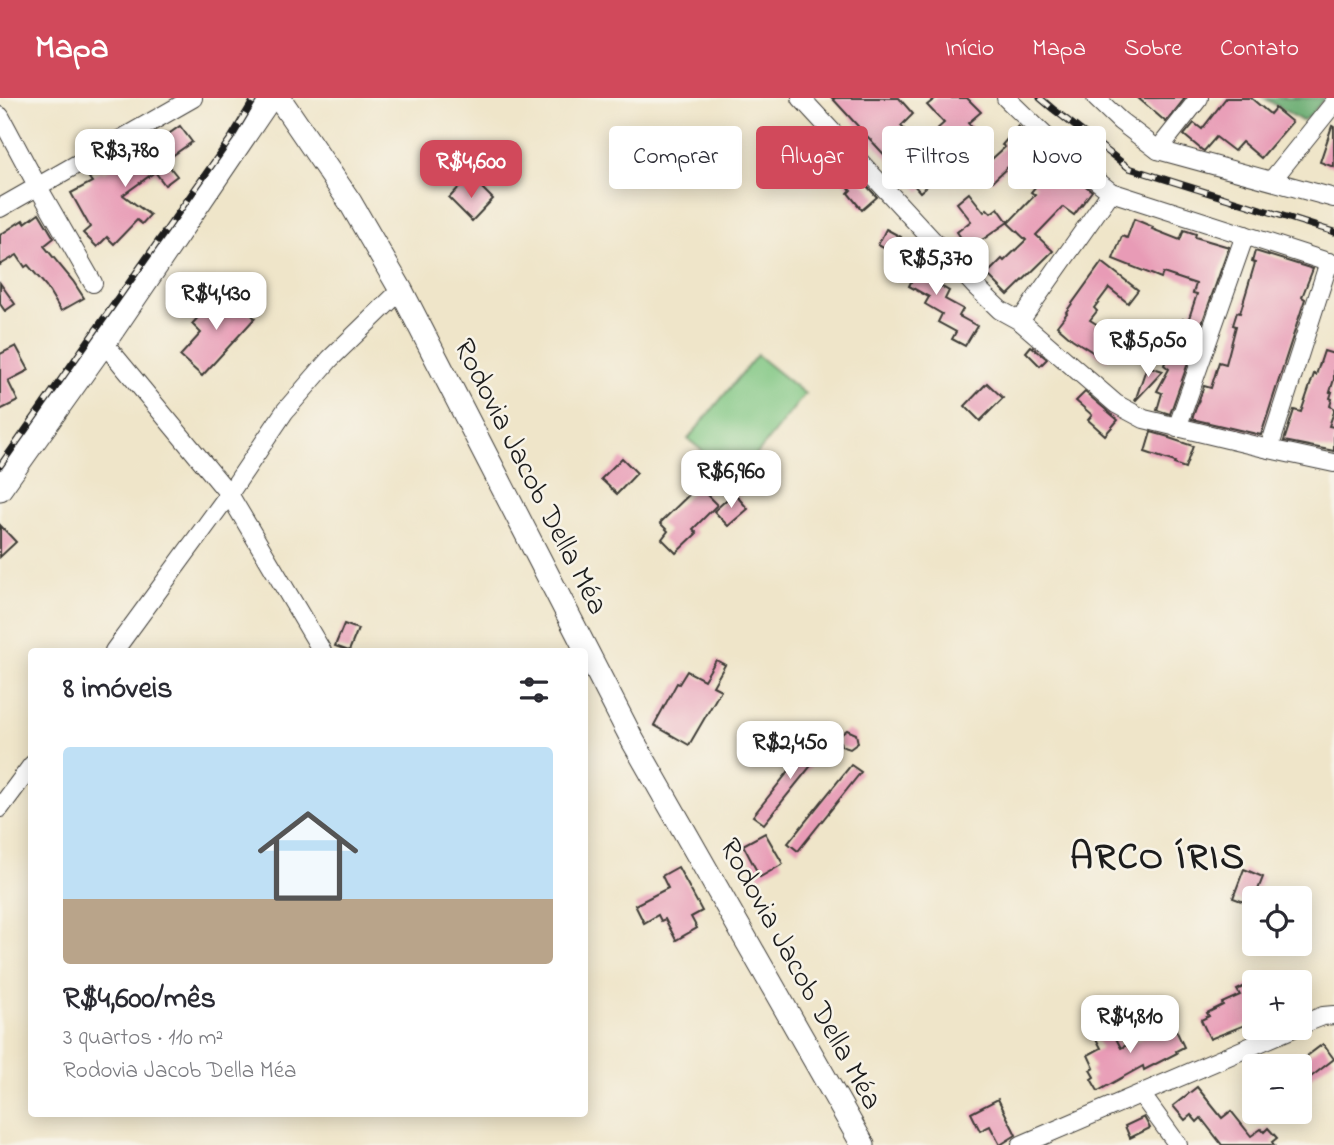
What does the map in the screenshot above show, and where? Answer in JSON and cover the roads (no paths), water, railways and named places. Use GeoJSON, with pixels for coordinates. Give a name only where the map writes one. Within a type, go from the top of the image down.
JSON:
{"type":"FeatureCollection","features":[{"type":"Feature","properties":{"kind":"street"},"geometry":{"type":"LineString","coordinates":[[0,208],[193,98]]}},
{"type":"Feature","properties":{"kind":"street"},"geometry":{"type":"LineString","coordinates":[[0,489],[104,343],[270,98]]}},
{"type":"Feature","properties":{"kind":"street","name":"Rodovia Jacob Della Méa"},"geometry":{"type":"LineString","coordinates":[[279,98],[350,202],[401,290],[585,648]]}},
{"type":"Feature","properties":{"kind":"street"},"geometry":{"type":"LineString","coordinates":[[801,98],[974,285],[1000,310],[1020,321],[1116,404],[1144,419],[1177,428],[1334,463]]}},
{"type":"Feature","properties":{"kind":"street"},"geometry":{"type":"LineString","coordinates":[[1006,98],[1068,158],[1111,192],[1332,263],[1269,449]]}},
{"type":"Feature","properties":{"kind":"street"},"geometry":{"type":"LineString","coordinates":[[1096,98],[1119,121],[1158,150],[1334,198]]}},
{"type":"Feature","properties":{"kind":"street"},"geometry":{"type":"LineString","coordinates":[[1158,150],[1199,98]]}},
{"type":"Feature","properties":{"kind":"street"},"geometry":{"type":"LineString","coordinates":[[1272,180],[1334,103]]}},
{"type":"Feature","properties":{"kind":"street"},"geometry":{"type":"LineString","coordinates":[[0,116],[93,283]]}},
{"type":"Feature","properties":{"kind":"street"},"geometry":{"type":"LineString","coordinates":[[1020,321],[1111,192]]}},
{"type":"Feature","properties":{"kind":"street"},"geometry":{"type":"LineString","coordinates":[[1177,428],[1245,235]]}},
{"type":"Feature","properties":{"kind":"street"},"geometry":{"type":"LineString","coordinates":[[116,648],[229,494],[285,411],[330,359],[401,290]]}},
{"type":"Feature","properties":{"kind":"street"},"geometry":{"type":"LineString","coordinates":[[104,343],[229,494],[320,648]]}},
{"type":"Feature","properties":{"kind":"street","name":"Rodovia Jacob Della Méa"},"geometry":{"type":"LineString","coordinates":[[588,654],[633,741],[863,1145]]}},
{"type":"Feature","properties":{"kind":"street"},"geometry":{"type":"LineString","coordinates":[[0,808],[28,770]]}},
{"type":"Feature","properties":{"kind":"street"},"geometry":{"type":"LineString","coordinates":[[1328,1015],[1334,1031]]}},
{"type":"Feature","properties":{"kind":"street"},"geometry":{"type":"LineString","coordinates":[[1021,1145],[1266,1040]]}},
{"type":"Feature","properties":{"kind":"street"},"geometry":{"type":"LineString","coordinates":[[1141,1094],[1178,1145]]}},
{"type":"Feature","properties":{"kind":"railway"},"geometry":{"type":"LineString","coordinates":[[0,466],[231,138],[255,98]]}},
{"type":"Feature","properties":{"kind":"railway"},"geometry":{"type":"LineString","coordinates":[[1040,98],[1129,168],[1334,232]]}},
{"type":"Feature","properties":{"kind":"district","name":"ARCO ÍRIS"},"geometry":{"type":"Point","coordinates":[1158,855]}}]}
